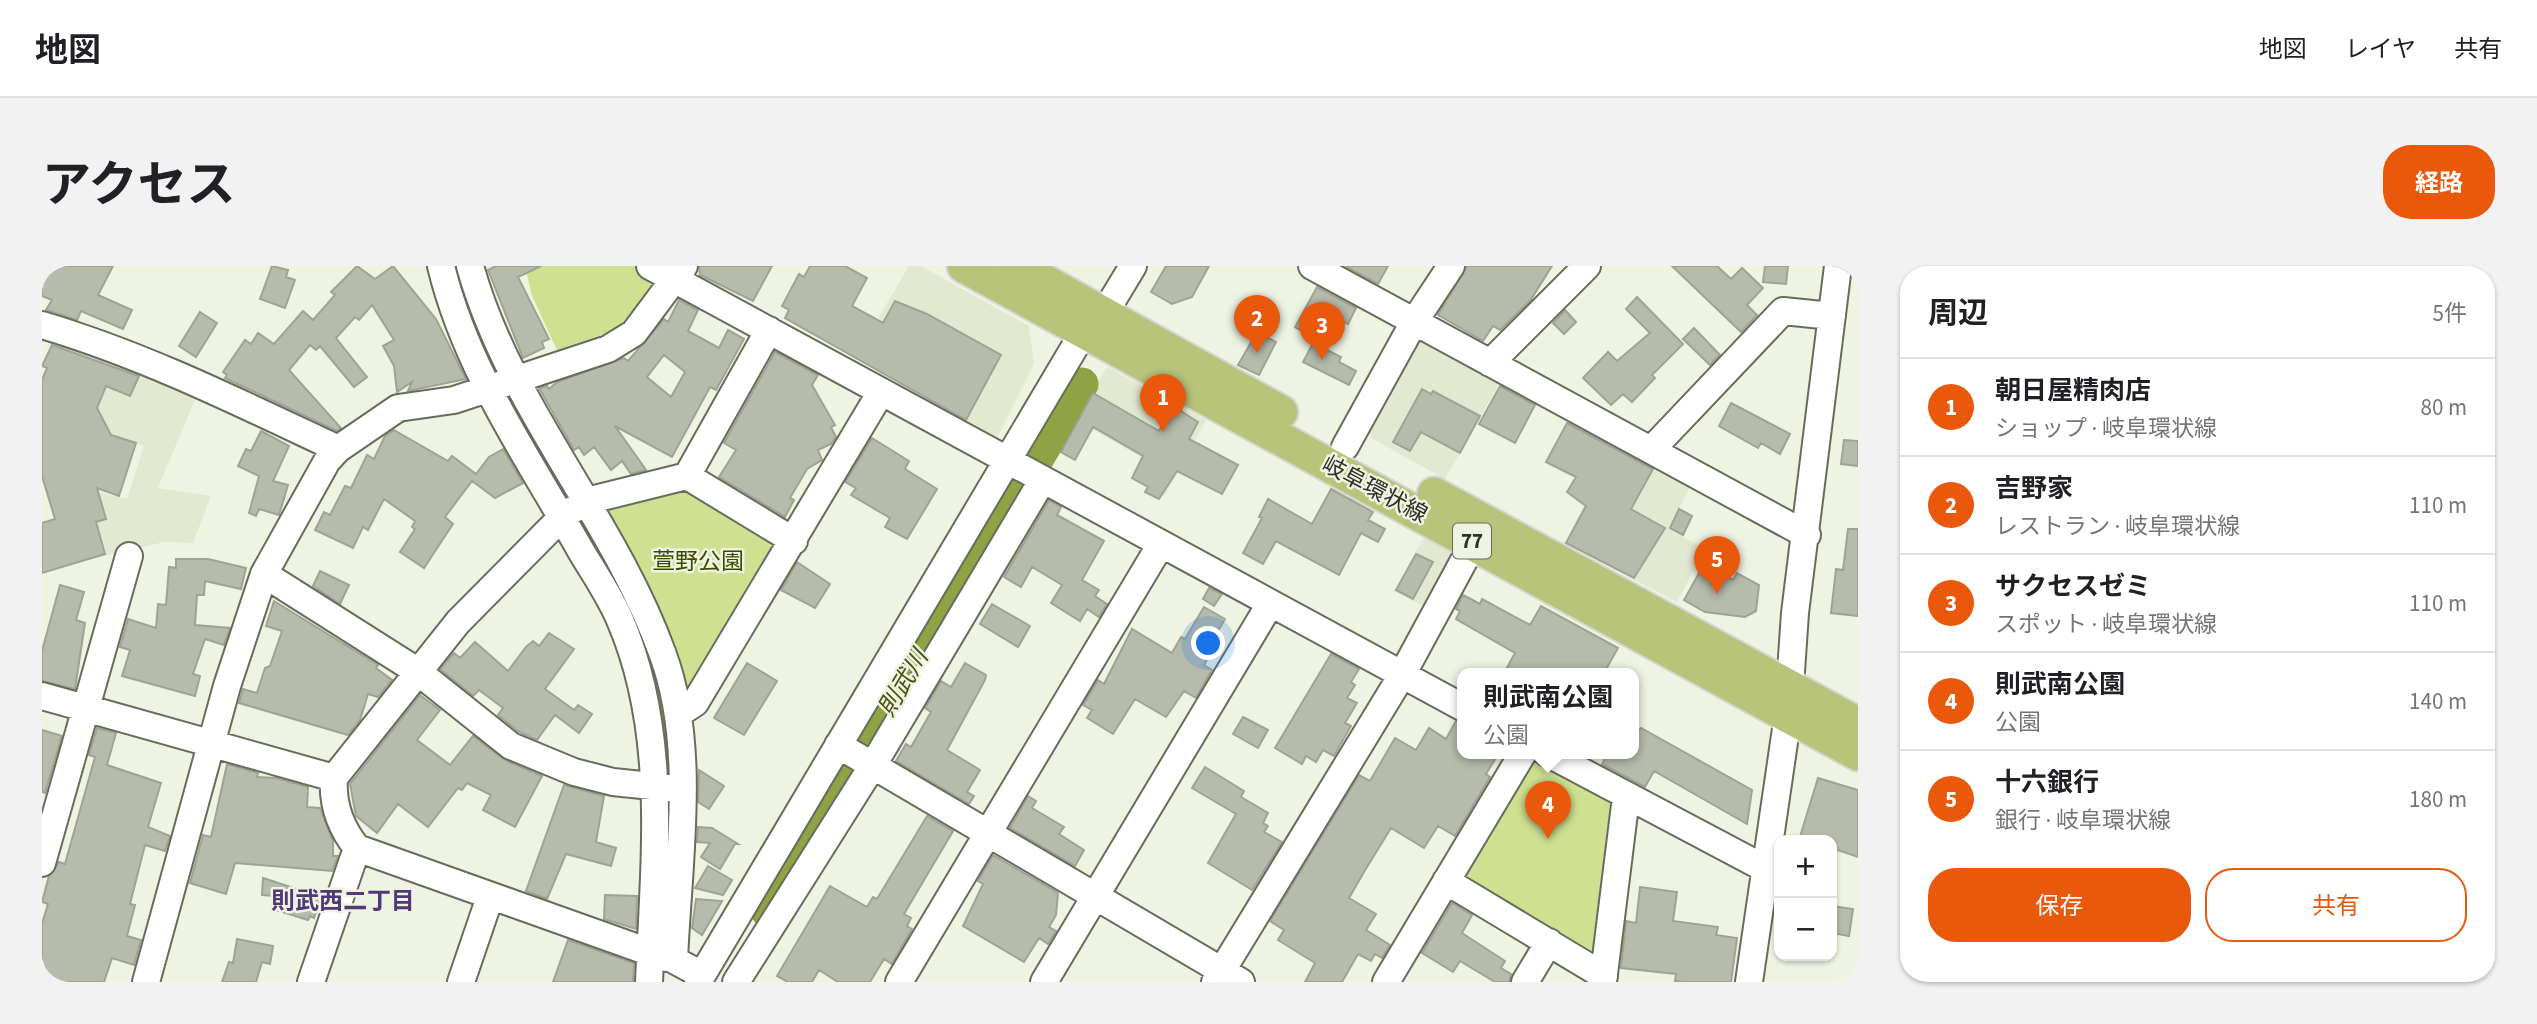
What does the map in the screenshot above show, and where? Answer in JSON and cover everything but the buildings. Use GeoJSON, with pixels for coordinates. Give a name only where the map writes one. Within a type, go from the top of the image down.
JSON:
{"type":"FeatureCollection","features":[{"type":"Feature","properties":{"kind":"main road","name":"岐阜環状線"},"geometry":{"type":"LineString","coordinates":[[964,266],[1094,323],[1346,447],[1789,700],[1858,754]]}},
{"type":"Feature","properties":{"kind":"main road","name":"岐阜環状線"},"geometry":{"type":"LineString","coordinates":[[1017,266],[1094,323],[1474,542],[1789,700],[1858,724]]}},
{"type":"Feature","properties":{"kind":"street"},"geometry":{"type":"LineString","coordinates":[[441,266],[460,329],[502,383],[574,509],[643,607],[664,656],[678,714],[669,788],[662,957],[649,982]]}},
{"type":"Feature","properties":{"kind":"street"},"geometry":{"type":"LineString","coordinates":[[470,266],[492,332],[502,383]]}},
{"type":"Feature","properties":{"kind":"street"},"geometry":{"type":"LineString","coordinates":[[650,266],[679,272],[769,330],[1457,704]]}},
{"type":"Feature","properties":{"kind":"street"},"geometry":{"type":"LineString","coordinates":[[736,982],[857,756],[1027,472],[1094,323],[1133,266]]}},
{"type":"Feature","properties":{"kind":"street"},"geometry":{"type":"LineString","coordinates":[[1346,447],[1414,322],[1451,266]]}},
{"type":"Feature","properties":{"kind":"street"},"geometry":{"type":"LineString","coordinates":[[1490,363],[1587,266]]}},
{"type":"Feature","properties":{"kind":"street"},"geometry":{"type":"LineString","coordinates":[[1321,268],[1414,322],[1807,535]]}},
{"type":"Feature","properties":{"kind":"street"},"geometry":{"type":"LineString","coordinates":[[146,982],[227,686],[264,574],[327,461],[338,449],[398,408],[454,400],[608,349],[623,341],[634,333],[679,272]]}},
{"type":"Feature","properties":{"kind":"street"},"geometry":{"type":"LineString","coordinates":[[1749,982],[1789,700],[1795,613],[1807,535],[1832,316],[1844,277]]}},
{"type":"Feature","properties":{"kind":"street"},"geometry":{"type":"LineString","coordinates":[[1652,449],[1783,311],[1832,316]]}},
{"type":"Feature","properties":{"kind":"street"},"geometry":{"type":"LineString","coordinates":[[42,325],[114,347],[202,383],[338,449]]}},
{"type":"Feature","properties":{"kind":"street"},"geometry":{"type":"LineString","coordinates":[[769,330],[687,476],[574,509],[458,622],[417,671],[334,778],[332,799],[344,832],[358,848],[662,957],[700,978],[857,756],[1027,472]]}},
{"type":"Feature","properties":{"kind":"street"},"geometry":{"type":"LineString","coordinates":[[678,714],[695,703],[881,392]]}},
{"type":"Feature","properties":{"kind":"street"},"geometry":{"type":"LineString","coordinates":[[687,476],[793,541]]}},
{"type":"Feature","properties":{"kind":"street"},"geometry":{"type":"LineString","coordinates":[[574,509],[620,618],[639,671],[650,724],[669,788]]}},
{"type":"Feature","properties":{"kind":"street"},"geometry":{"type":"LineString","coordinates":[[857,756],[1097,897],[1226,978],[1402,675],[1474,542]]}},
{"type":"Feature","properties":{"kind":"street"},"geometry":{"type":"LineString","coordinates":[[899,982],[1161,544]]}},
{"type":"Feature","properties":{"kind":"street"},"geometry":{"type":"LineString","coordinates":[[42,863],[129,556]]}},
{"type":"Feature","properties":{"kind":"street"},"geometry":{"type":"LineString","coordinates":[[264,574],[417,671],[511,746],[575,772],[669,788]]}},
{"type":"Feature","properties":{"kind":"street"},"geometry":{"type":"LineString","coordinates":[[1044,982],[1270,604]]}},
{"type":"Feature","properties":{"kind":"street"},"geometry":{"type":"LineString","coordinates":[[42,696],[334,778]]}},
{"type":"Feature","properties":{"kind":"street"},"geometry":{"type":"LineString","coordinates":[[1386,982],[1519,759]]}},
{"type":"Feature","properties":{"kind":"street"},"geometry":{"type":"LineString","coordinates":[[1558,759],[1766,869]]}},
{"type":"Feature","properties":{"kind":"street"},"geometry":{"type":"LineString","coordinates":[[1446,881],[1549,942],[1604,979],[1626,797]]}},
{"type":"Feature","properties":{"kind":"street"},"geometry":{"type":"LineString","coordinates":[[311,982],[358,848]]}},
{"type":"Feature","properties":{"kind":"street"},"geometry":{"type":"LineString","coordinates":[[461,982],[490,897]]}},
{"type":"Feature","properties":{"kind":"street"},"geometry":{"type":"LineString","coordinates":[[1525,982],[1549,942]]}},
{"type":"Feature","properties":{"kind":"shaded area"},"geometry":{"type":"Polygon","coordinates":[[[909,266],[921,266],[1029,326],[1034,364],[995,442],[877,377],[902,333],[878,318],[909,266]]]}},
{"type":"Feature","properties":{"kind":"shaded area"},"geometry":{"type":"Polygon","coordinates":[[[63,334],[202,383],[158,488],[211,496],[193,543],[164,542],[79,562],[69,520],[80,488],[127,499],[144,446],[98,432],[67,383],[44,373],[63,334]]]}},
{"type":"Feature","properties":{"kind":"shaded area"},"geometry":{"type":"Polygon","coordinates":[[[1426,338],[1502,378],[1445,479],[1371,438],[1369,430],[1417,341],[1426,338]]]}},
{"type":"Feature","properties":{"kind":"shaded area"},"geometry":{"type":"Polygon","coordinates":[[[1107,367],[1206,420],[1165,496],[1132,478],[1141,457],[1076,420],[1107,367]]]}},
{"type":"Feature","properties":{"kind":"shaded area"},"geometry":{"type":"Polygon","coordinates":[[[1629,448],[1693,482],[1668,529],[1705,549],[1677,602],[1564,543],[1593,489],[1605,494],[1629,448]]]}},
{"type":"Feature","properties":{"kind":"shaded area"},"geometry":{"type":"Polygon","coordinates":[[[1424,537],[1449,550],[1452,560],[1427,608],[1394,591],[1424,537]]]}},
{"type":"Feature","properties":{"kind":"green space"},"geometry":{"type":"Polygon","coordinates":[[[525,266],[634,266],[654,277],[655,284],[616,330],[557,350],[532,296],[525,266]]]}},
{"type":"Feature","properties":{"kind":"green space","name":"萱野公園"},"geometry":{"type":"Polygon","coordinates":[[[687,485],[779,545],[691,690],[680,689],[602,512],[605,505],[687,485]]]}},
{"type":"Feature","properties":{"kind":"green space"},"geometry":{"type":"Polygon","coordinates":[[[1541,759],[1614,800],[1599,952],[1592,957],[1463,881],[1463,873],[1531,760],[1541,759]]]}},
{"type":"Feature","properties":{"kind":"waterway"},"geometry":{"type":"LineString","coordinates":[[455,266],[466,304],[498,377]]}},
{"type":"Feature","properties":{"kind":"waterway","name":"則武川"},"geometry":{"type":"LineString","coordinates":[[767,911],[1082,384]]}},
{"type":"Feature","properties":{"kind":"waterway"},"geometry":{"type":"LineString","coordinates":[[506,392],[569,502]]}},
{"type":"Feature","properties":{"kind":"waterway"},"geometry":{"type":"LineString","coordinates":[[577,516],[611,575]]}},
{"type":"Feature","properties":{"kind":"waterway"},"geometry":{"type":"LineString","coordinates":[[639,630],[660,704],[668,781]]}},
{"type":"Feature","properties":{"kind":"place","name":"吉野家"},"geometry":{"type":"Point","coordinates":[1257,353]}},
{"type":"Feature","properties":{"kind":"place","name":"サクセスゼミ"},"geometry":{"type":"Point","coordinates":[1322,360]}},
{"type":"Feature","properties":{"kind":"place","name":"朝日屋精肉店"},"geometry":{"type":"Point","coordinates":[1163,432]}},
{"type":"Feature","properties":{"kind":"place","name":"十六銀行"},"geometry":{"type":"Point","coordinates":[1717,594]}},
{"type":"Feature","properties":{"kind":"place","name":"則武南公園"},"geometry":{"type":"Point","coordinates":[1548,839]}},
{"type":"Feature","properties":{"kind":"district","name":"則武西二丁目"},"geometry":{"type":"Point","coordinates":[343,901]}}]}
